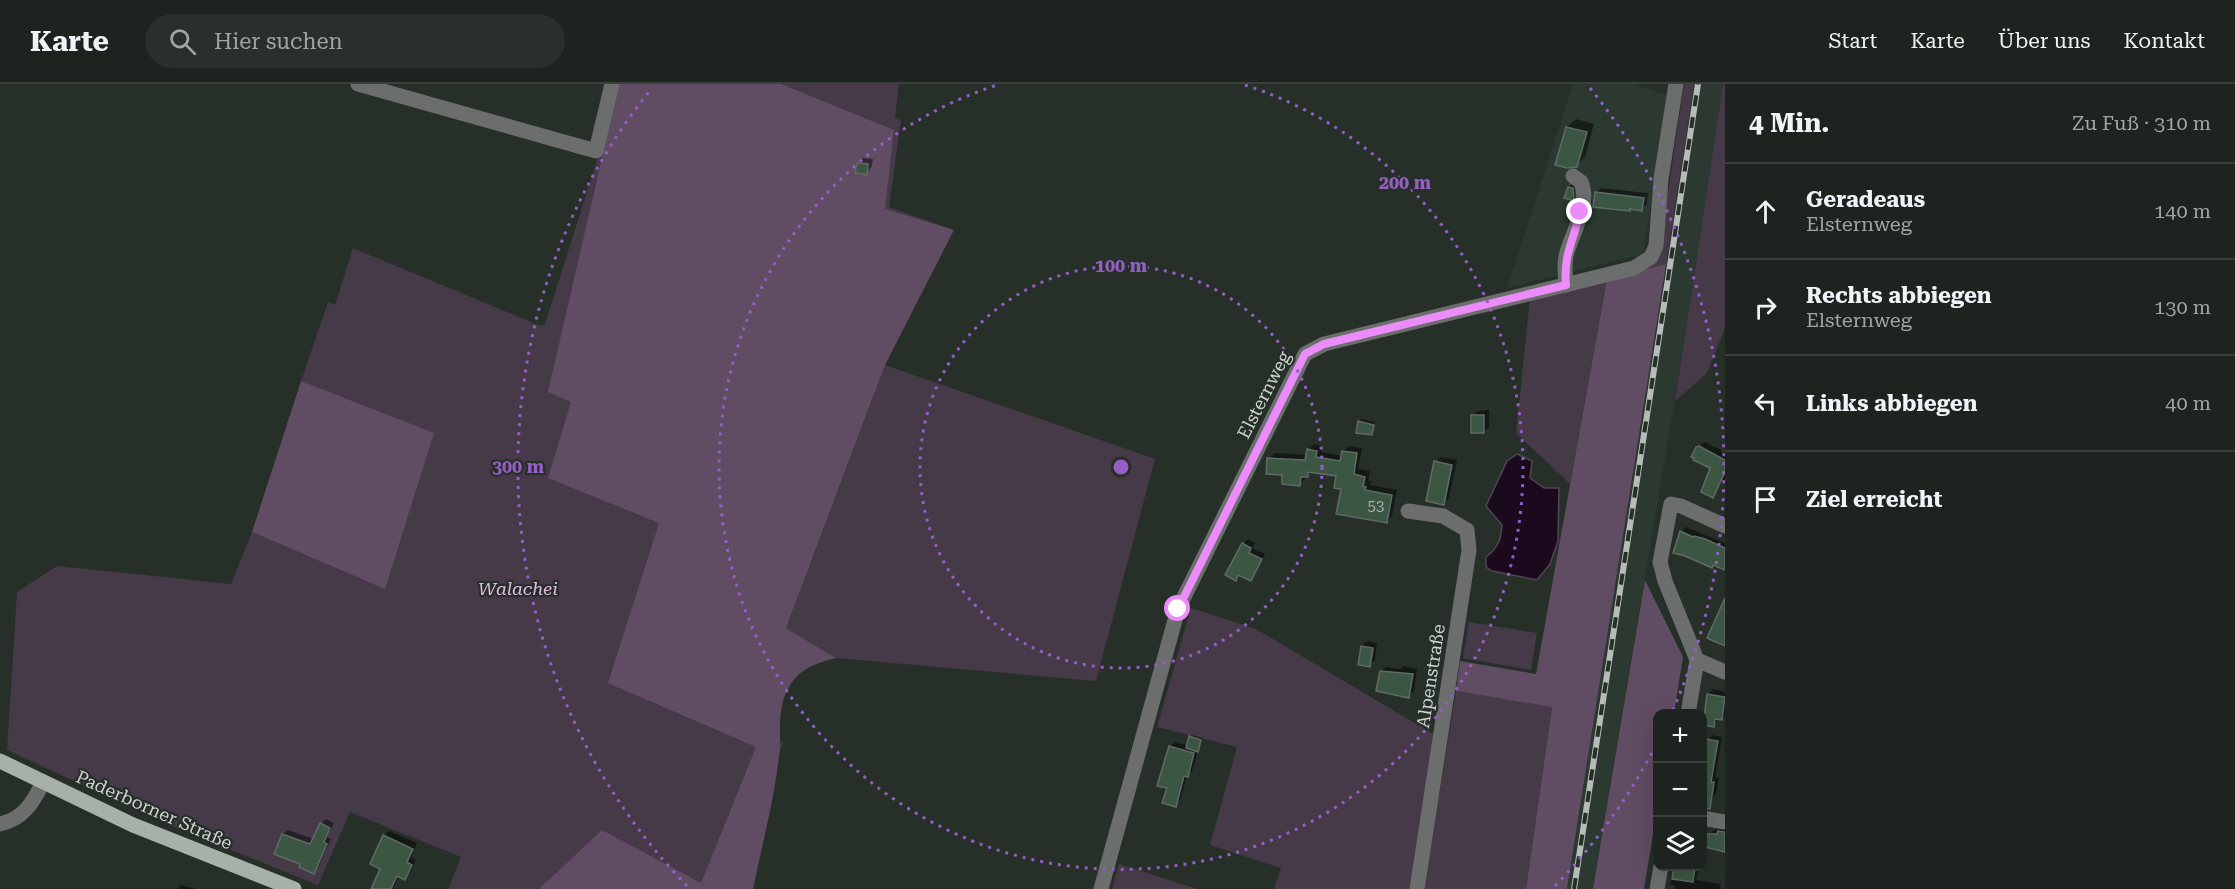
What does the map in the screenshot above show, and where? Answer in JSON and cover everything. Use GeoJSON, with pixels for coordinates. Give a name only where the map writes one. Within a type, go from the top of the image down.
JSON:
{"type":"FeatureCollection","features":[{"type":"Feature","properties":{"kind":"main road","name":"Paderborner Straße"},"geometry":{"type":"LineString","coordinates":[[0,761],[133,825],[294,889]]}},
{"type":"Feature","properties":{"kind":"street"},"geometry":{"type":"LineString","coordinates":[[358,84],[596,151],[612,84]]}},
{"type":"Feature","properties":{"kind":"street","name":"Elsternweg"},"geometry":{"type":"LineString","coordinates":[[1101,889],[1178,609],[1305,354],[1324,344],[1634,268],[1651,257],[1656,246],[1661,179],[1676,84]]}},
{"type":"Feature","properties":{"kind":"street"},"geometry":{"type":"LineString","coordinates":[[1566,285],[1564,268],[1566,255],[1577,227],[1584,194],[1581,182],[1573,176]]}},
{"type":"Feature","properties":{"kind":"street"},"geometry":{"type":"LineString","coordinates":[[1689,709],[1698,660],[1665,581],[1660,562],[1671,504],[1725,526]]}},
{"type":"Feature","properties":{"kind":"street","name":"Alpenstraße"},"geometry":{"type":"LineString","coordinates":[[1408,511],[1443,516],[1467,530],[1469,550],[1417,889]]}},
{"type":"Feature","properties":{"kind":"street"},"geometry":{"type":"LineString","coordinates":[[1698,660],[1725,672]]}},
{"type":"Feature","properties":{"kind":"street"},"geometry":{"type":"LineString","coordinates":[[0,824],[15,820],[25,812],[43,782]]}},
{"type":"Feature","properties":{"kind":"street"},"geometry":{"type":"LineString","coordinates":[[1707,819],[1725,822]]}},
{"type":"Feature","properties":{"kind":"street"},"geometry":{"type":"LineString","coordinates":[[1657,889],[1660,871]]}},
{"type":"Feature","properties":{"kind":"shaded area"},"geometry":{"type":"Polygon","coordinates":[[[619,84],[781,84],[894,130],[885,209],[954,230],[885,365],[786,628],[836,658],[802,672],[792,682],[784,697],[777,774],[753,889],[539,889],[602,830],[701,883],[756,747],[608,683],[659,523],[548,478],[571,402],[548,392],[619,84]]]}},
{"type":"Feature","properties":{"kind":"shaded area"},"geometry":{"type":"Polygon","coordinates":[[[1573,84],[1632,84],[1667,95],[1644,250],[1639,255],[1507,288],[1573,84]]]}},
{"type":"Feature","properties":{"kind":"shaded area"},"geometry":{"type":"Polygon","coordinates":[[[1694,84],[1723,84],[1676,392],[1593,889],[1567,889],[1694,84]]]}},
{"type":"Feature","properties":{"kind":"shaded area"},"geometry":{"type":"Polygon","coordinates":[[[1666,264],[1567,889],[1526,889],[1552,707],[1456,691],[1460,661],[1536,674],[1607,279],[1666,264]]]}},
{"type":"Feature","properties":{"kind":"shaded area"},"geometry":{"type":"Polygon","coordinates":[[[301,381],[434,433],[385,589],[252,532],[301,381]]]}},
{"type":"Feature","properties":{"kind":"shaded area"},"geometry":{"type":"Polygon","coordinates":[[[1517,454],[1532,461],[1530,478],[1544,488],[1559,488],[1558,541],[1550,564],[1537,580],[1492,571],[1486,567],[1486,557],[1498,543],[1502,525],[1486,506],[1507,461],[1517,454]]]}},
{"type":"Feature","properties":{"kind":"shaded area"},"geometry":{"type":"Polygon","coordinates":[[[1645,580],[1683,657],[1675,709],[1653,709],[1653,834],[1644,889],[1593,889],[1645,580]]]}},
{"type":"Feature","properties":{"kind":"green space","name":"Walachei"},"geometry":{"type":"Polygon","coordinates":[[[618,84],[899,84],[895,118],[901,120],[889,207],[948,228],[885,365],[1155,459],[1096,681],[836,658],[786,628],[881,376],[742,736],[783,743],[726,889],[448,889],[461,857],[350,812],[318,885],[167,824],[7,750],[17,592],[57,566],[231,584],[252,532],[260,535],[309,384],[301,381],[328,302],[335,305],[353,248],[541,326],[545,324],[607,129],[618,84]]]}},
{"type":"Feature","properties":{"kind":"green space"},"geometry":{"type":"Polygon","coordinates":[[[1684,84],[1694,84],[1666,264],[1636,272],[1660,247],[1684,84]]]}},
{"type":"Feature","properties":{"kind":"green space"},"geometry":{"type":"Polygon","coordinates":[[[1723,84],[1725,84],[1725,328],[1707,373],[1675,401],[1723,84]]]}},
{"type":"Feature","properties":{"kind":"green space"},"geometry":{"type":"Polygon","coordinates":[[[1607,279],[1570,484],[1516,433],[1530,298],[1607,279]]]}},
{"type":"Feature","properties":{"kind":"green space"},"geometry":{"type":"Polygon","coordinates":[[[1191,608],[1256,629],[1435,735],[1411,889],[1274,889],[1281,868],[1210,845],[1237,747],[1157,727],[1191,608]]]}},
{"type":"Feature","properties":{"kind":"green space"},"geometry":{"type":"Polygon","coordinates":[[[1469,622],[1537,633],[1531,670],[1463,658],[1469,622]]]}},
{"type":"Feature","properties":{"kind":"green space"},"geometry":{"type":"Polygon","coordinates":[[[1456,691],[1552,706],[1526,889],[1424,889],[1456,691]]]}},
{"type":"Feature","properties":{"kind":"green space"},"geometry":{"type":"Polygon","coordinates":[[[1119,864],[1197,889],[1112,889],[1119,864]]]}},
{"type":"Feature","properties":{"kind":"building"},"geometry":{"type":"Polygon","coordinates":[[[1566,127],[1587,132],[1577,167],[1567,168],[1555,165],[1566,127]]]}},
{"type":"Feature","properties":{"kind":"building"},"geometry":{"type":"Polygon","coordinates":[[[857,163],[868,164],[867,175],[855,173],[857,163]]]}},
{"type":"Feature","properties":{"kind":"building"},"geometry":{"type":"Polygon","coordinates":[[[1568,187],[1573,188],[1574,201],[1564,198],[1568,187]]]}},
{"type":"Feature","properties":{"kind":"building"},"geometry":{"type":"Polygon","coordinates":[[[1595,192],[1644,198],[1642,211],[1593,207],[1595,192]]]}},
{"type":"Feature","properties":{"kind":"building"},"geometry":{"type":"Polygon","coordinates":[[[1471,415],[1484,415],[1484,433],[1471,433],[1471,415]]]}},
{"type":"Feature","properties":{"kind":"building"},"geometry":{"type":"Polygon","coordinates":[[[1358,421],[1374,425],[1372,435],[1356,433],[1358,421]]]}},
{"type":"Feature","properties":{"kind":"building"},"geometry":{"type":"Polygon","coordinates":[[[1699,446],[1725,460],[1725,472],[1713,498],[1701,492],[1710,468],[1691,457],[1696,447],[1699,446]]]}},
{"type":"Feature","properties":{"kind":"building"},"geometry":{"type":"Polygon","coordinates":[[[1307,449],[1317,451],[1316,457],[1340,461],[1342,451],[1357,453],[1354,474],[1365,477],[1363,486],[1366,487],[1365,490],[1392,495],[1387,523],[1336,514],[1341,489],[1334,488],[1336,476],[1308,472],[1308,477],[1301,477],[1300,486],[1282,484],[1282,475],[1266,474],[1267,458],[1305,460],[1307,449]]]}},
{"type":"Feature","properties":{"kind":"building"},"geometry":{"type":"Polygon","coordinates":[[[1434,461],[1452,465],[1444,505],[1426,501],[1434,461]]]}},
{"type":"Feature","properties":{"kind":"building"},"geometry":{"type":"Polygon","coordinates":[[[1680,531],[1725,548],[1725,570],[1713,565],[1712,568],[1673,553],[1680,531]]]}},
{"type":"Feature","properties":{"kind":"building"},"geometry":{"type":"Polygon","coordinates":[[[1242,543],[1251,548],[1249,553],[1262,559],[1251,581],[1238,575],[1236,581],[1225,575],[1242,543]]]}},
{"type":"Feature","properties":{"kind":"building"},"geometry":{"type":"Polygon","coordinates":[[[1725,598],[1725,646],[1707,638],[1725,598]]]}},
{"type":"Feature","properties":{"kind":"building"},"geometry":{"type":"Polygon","coordinates":[[[1361,646],[1373,648],[1370,667],[1358,665],[1361,646]]]}},
{"type":"Feature","properties":{"kind":"building"},"geometry":{"type":"Polygon","coordinates":[[[1380,671],[1413,674],[1409,698],[1376,691],[1380,671]]]}},
{"type":"Feature","properties":{"kind":"building"},"geometry":{"type":"Polygon","coordinates":[[[1707,694],[1725,697],[1722,720],[1715,719],[1714,727],[1707,726],[1707,709],[1705,709],[1707,694]]]}},
{"type":"Feature","properties":{"kind":"building"},"geometry":{"type":"Polygon","coordinates":[[[1189,736],[1201,740],[1198,752],[1186,748],[1189,736]]]}},
{"type":"Feature","properties":{"kind":"building"},"geometry":{"type":"Polygon","coordinates":[[[1707,739],[1718,741],[1711,782],[1714,782],[1710,809],[1707,809],[1707,739]]]}},
{"type":"Feature","properties":{"kind":"building"},"geometry":{"type":"Polygon","coordinates":[[[1169,746],[1194,753],[1188,777],[1184,776],[1176,807],[1162,803],[1167,788],[1157,786],[1169,746]]]}},
{"type":"Feature","properties":{"kind":"building"},"geometry":{"type":"Polygon","coordinates":[[[320,823],[330,828],[324,842],[327,844],[314,874],[299,867],[300,864],[274,854],[282,834],[310,844],[320,823]]]}},
{"type":"Feature","properties":{"kind":"building"},"geometry":{"type":"Polygon","coordinates":[[[1718,831],[1725,832],[1725,852],[1707,848],[1707,834],[1717,834],[1718,831]]]}},
{"type":"Feature","properties":{"kind":"building"},"geometry":{"type":"Polygon","coordinates":[[[383,835],[413,849],[407,862],[412,865],[405,880],[397,876],[391,889],[371,889],[380,869],[370,864],[383,835]]]}},
{"type":"Feature","properties":{"kind":"building"},"geometry":{"type":"Polygon","coordinates":[[[1673,871],[1694,871],[1693,882],[1672,879],[1673,871]]]}},
{"type":"Feature","properties":{"kind":"railway"},"geometry":{"type":"LineString","coordinates":[[1574,889],[1698,84]]}},
{"type":"Feature","properties":{"kind":"route"},"geometry":{"type":"LineString","coordinates":[[1178,609],[1305,354],[1324,344],[1566,285],[1564,268],[1566,255],[1580,212]]}}]}
